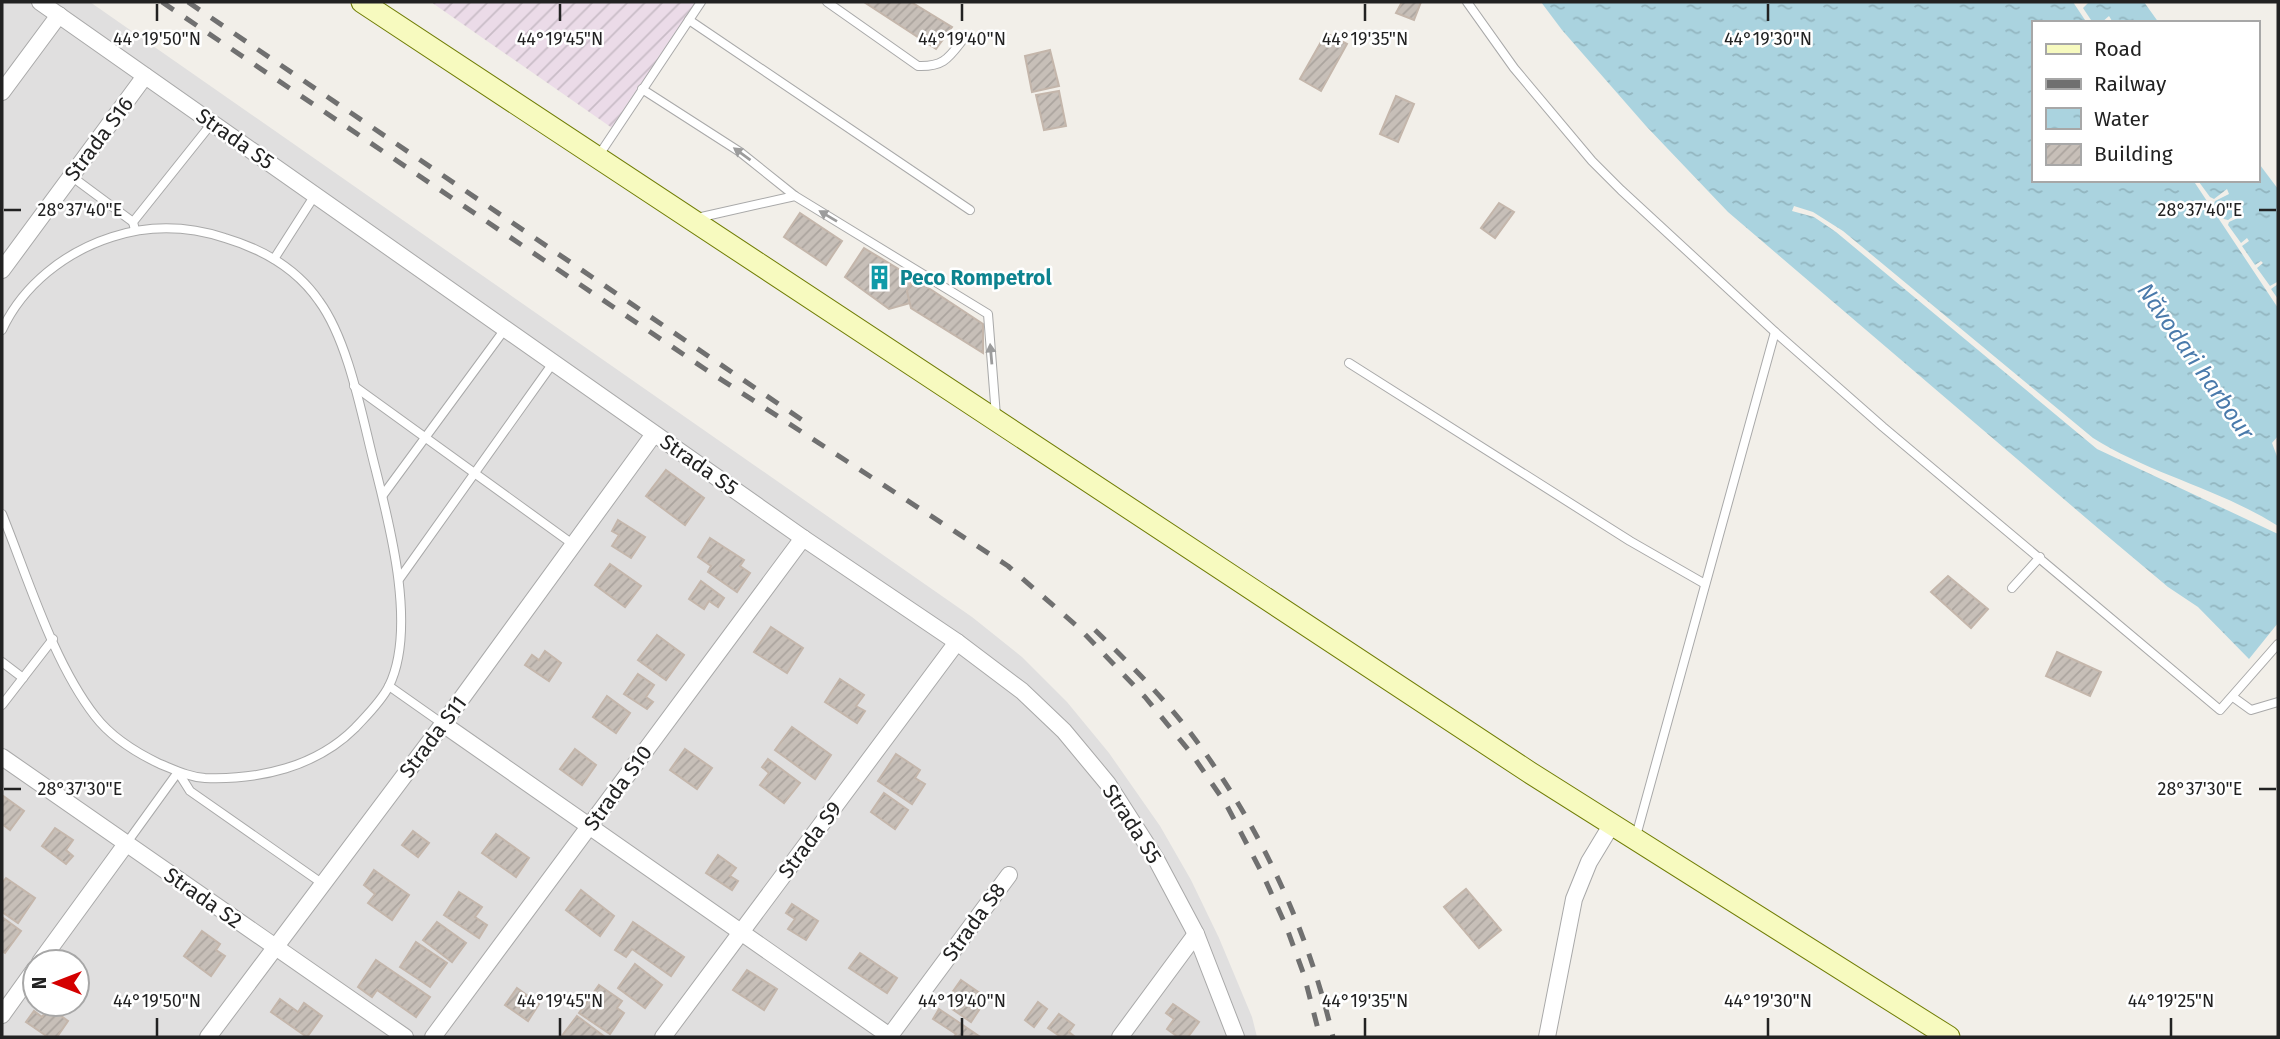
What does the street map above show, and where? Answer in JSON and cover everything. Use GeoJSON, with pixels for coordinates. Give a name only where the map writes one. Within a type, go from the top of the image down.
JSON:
{"type":"FeatureCollection","features":[{"type":"Feature","properties":{"kind":"main road"},"geometry":{"type":"LineString","coordinates":[[362,2],[1612,824],[1949,1037]]}},
{"type":"Feature","properties":{"kind":"street","name":"Strada S5"},"geometry":{"type":"LineString","coordinates":[[40,2],[803,538],[957,642],[1022,691],[1064,730],[1115,795],[1156,859],[1196,934],[1236,1037]]}},
{"type":"Feature","properties":{"kind":"street"},"geometry":{"type":"LineString","coordinates":[[2,92],[59,15]]}},
{"type":"Feature","properties":{"kind":"street","name":"Strada S16"},"geometry":{"type":"LineString","coordinates":[[2,270],[145,76]]}},
{"type":"Feature","properties":{"kind":"street","name":"Strada S11"},"geometry":{"type":"LineString","coordinates":[[208,1037],[443,724],[654,434]]}},
{"type":"Feature","properties":{"kind":"street","name":"Strada S10"},"geometry":{"type":"LineString","coordinates":[[433,1037],[803,538]]}},
{"type":"Feature","properties":{"kind":"street","name":"Strada S9"},"geometry":{"type":"LineString","coordinates":[[663,1037],[957,642]]}},
{"type":"Feature","properties":{"kind":"street"},"geometry":{"type":"LineString","coordinates":[[443,724],[890,1037]]}},
{"type":"Feature","properties":{"kind":"street","name":"Strada S2"},"geometry":{"type":"LineString","coordinates":[[2,757],[405,1037]]}},
{"type":"Feature","properties":{"kind":"street"},"geometry":{"type":"LineString","coordinates":[[1547,1037],[1574,899],[1589,862],[1612,824]]}},
{"type":"Feature","properties":{"kind":"street"},"geometry":{"type":"LineString","coordinates":[[50,948],[126,844]]}},
{"type":"Feature","properties":{"kind":"street","name":"Strada S8"},"geometry":{"type":"LineString","coordinates":[[890,1037],[1009,875]]}},
{"type":"Feature","properties":{"kind":"street"},"geometry":{"type":"LineString","coordinates":[[1120,1037],[1196,934]]}},
{"type":"Feature","properties":{"kind":"street"},"geometry":{"type":"LineString","coordinates":[[2,1015],[21,989]]}},
{"type":"Feature","properties":{"kind":"lane"},"geometry":{"type":"LineString","coordinates":[[597,157],[701,2]]}},
{"type":"Feature","properties":{"kind":"lane"},"geometry":{"type":"LineString","coordinates":[[827,2],[918,66],[934,66],[950,56],[965,37]]}},
{"type":"Feature","properties":{"kind":"lane"},"geometry":{"type":"LineString","coordinates":[[1467,2],[1514,68],[1592,161],[1775,332],[1883,427],[2220,710],[2278,644]]}},
{"type":"Feature","properties":{"kind":"lane"},"geometry":{"type":"LineString","coordinates":[[688,20],[970,210]]}},
{"type":"Feature","properties":{"kind":"lane"},"geometry":{"type":"LineString","coordinates":[[642,89],[740,152],[795,196],[988,314],[997,422]]}},
{"type":"Feature","properties":{"kind":"lane"},"geometry":{"type":"LineString","coordinates":[[134,226],[212,123]]}},
{"type":"Feature","properties":{"kind":"lane"},"geometry":{"type":"LineString","coordinates":[[71,176],[134,226]]}},
{"type":"Feature","properties":{"kind":"lane"},"geometry":{"type":"LineString","coordinates":[[274,259],[315,195]]}},
{"type":"Feature","properties":{"kind":"lane"},"geometry":{"type":"LineString","coordinates":[[691,219],[795,196]]}},
{"type":"Feature","properties":{"kind":"lane"},"geometry":{"type":"LineString","coordinates":[[2,330],[27,289],[55,265],[134,226],[210,233],[244,244],[274,259],[298,277],[320,301],[336,333],[354,386],[383,495],[400,578],[399,643],[389,685],[370,712],[343,740],[316,758],[251,776],[198,777],[178,772],[120,741],[96,718],[75,685],[52,639],[2,514]]}},
{"type":"Feature","properties":{"kind":"lane"},"geometry":{"type":"LineString","coordinates":[[383,495],[505,329]]}},
{"type":"Feature","properties":{"kind":"lane"},"geometry":{"type":"LineString","coordinates":[[1635,839],[1775,332]]}},
{"type":"Feature","properties":{"kind":"lane"},"geometry":{"type":"LineString","coordinates":[[400,578],[553,363]]}},
{"type":"Feature","properties":{"kind":"lane"},"geometry":{"type":"LineString","coordinates":[[1349,363],[1630,541],[1705,584]]}},
{"type":"Feature","properties":{"kind":"lane"},"geometry":{"type":"LineString","coordinates":[[354,386],[574,545]]}},
{"type":"Feature","properties":{"kind":"lane"},"geometry":{"type":"LineString","coordinates":[[2012,587],[2040,557]]}},
{"type":"Feature","properties":{"kind":"lane"},"geometry":{"type":"LineString","coordinates":[[2,705],[52,639]]}},
{"type":"Feature","properties":{"kind":"lane"},"geometry":{"type":"LineString","coordinates":[[2,662],[23,678]]}},
{"type":"Feature","properties":{"kind":"lane"},"geometry":{"type":"LineString","coordinates":[[389,685],[443,724]]}},
{"type":"Feature","properties":{"kind":"lane"},"geometry":{"type":"LineString","coordinates":[[2233,697],[2250,710],[2278,702]]}},
{"type":"Feature","properties":{"kind":"lane"},"geometry":{"type":"LineString","coordinates":[[126,844],[178,772]]}},
{"type":"Feature","properties":{"kind":"lane"},"geometry":{"type":"LineString","coordinates":[[178,772],[190,791],[323,884]]}},
{"type":"Feature","properties":{"kind":"shaded area"},"geometry":{"type":"Polygon","coordinates":[[[2,2],[90,2],[972,617],[1022,657],[1067,702],[1109,753],[1160,826],[1191,880],[1219,938],[1252,1017],[1257,1037],[2,1037],[2,2]]]}},
{"type":"Feature","properties":{"kind":"shaded area"},"geometry":{"type":"Polygon","coordinates":[[[431,2],[701,2],[615,130],[431,2]]]}},
{"type":"Feature","properties":{"kind":"water","name":"Năvodari harbour"},"geometry":{"type":"Polygon","coordinates":[[[1541,2],[2073,2],[2086,21],[2032,21],[2032,182],[2194,182],[2278,308],[2278,436],[2272,443],[2278,459],[2278,526],[2233,502],[2138,462],[2093,438],[1843,231],[1813,212],[1794,206],[1792,211],[1814,217],[1836,232],[2097,449],[2278,534],[2278,623],[2249,659],[2198,607],[2168,587],[2093,524],[1728,212],[1646,126],[1541,2]]]}},
{"type":"Feature","properties":{"kind":"water"},"geometry":{"type":"Polygon","coordinates":[[[2089,2],[2144,2],[2158,21],[2112,21],[2109,16],[2103,21],[2092,21],[2083,8],[2089,2]]]}},
{"type":"Feature","properties":{"kind":"water"},"geometry":{"type":"Polygon","coordinates":[[[2259,164],[2278,189],[2278,284],[2277,282],[2270,286],[2257,268],[2263,263],[2261,261],[2255,265],[2242,246],[2249,241],[2247,238],[2241,243],[2228,225],[2244,215],[2241,211],[2228,220],[2224,219],[2214,204],[2229,194],[2227,189],[2214,199],[2199,182],[2259,182],[2259,164]]]}},
{"type":"Feature","properties":{"kind":"water"},"geometry":{"type":"Polygon","coordinates":[[[2278,284],[2278,299],[2271,289],[2278,284]]]}},
{"type":"Feature","properties":{"kind":"building"},"geometry":{"type":"Polygon","coordinates":[[[864,2],[911,2],[952,27],[936,49],[864,2]]]}},
{"type":"Feature","properties":{"kind":"building"},"geometry":{"type":"Polygon","coordinates":[[[1402,2],[1421,2],[1414,20],[1396,13],[1402,2]]]}},
{"type":"Feature","properties":{"kind":"building"},"geometry":{"type":"Polygon","coordinates":[[[1326,33],[1347,44],[1321,91],[1300,79],[1326,33]]]}},
{"type":"Feature","properties":{"kind":"building"},"geometry":{"type":"Polygon","coordinates":[[[1050,50],[1059,86],[1032,92],[1025,56],[1050,50]]]}},
{"type":"Feature","properties":{"kind":"building"},"geometry":{"type":"Polygon","coordinates":[[[1059,91],[1066,126],[1044,130],[1036,95],[1059,91]]]}},
{"type":"Feature","properties":{"kind":"building"},"geometry":{"type":"Polygon","coordinates":[[[1396,96],[1414,104],[1398,142],[1380,134],[1396,96]]]}},
{"type":"Feature","properties":{"kind":"building"},"geometry":{"type":"Polygon","coordinates":[[[1499,203],[1514,212],[1495,238],[1481,228],[1499,203]]]}},
{"type":"Feature","properties":{"kind":"building"},"geometry":{"type":"Polygon","coordinates":[[[800,213],[842,241],[826,265],[784,237],[800,213]]]}},
{"type":"Feature","properties":{"kind":"building","name":"Peco Rompetrol"},"geometry":{"type":"Polygon","coordinates":[[[864,248],[915,279],[907,291],[910,303],[889,309],[845,277],[864,248]]]}},
{"type":"Feature","properties":{"kind":"building"},"geometry":{"type":"Polygon","coordinates":[[[915,279],[983,324],[983,353],[911,308],[907,291],[915,279]]]}},
{"type":"Feature","properties":{"kind":"building"},"geometry":{"type":"Polygon","coordinates":[[[666,470],[704,498],[685,525],[646,496],[666,470]]]}},
{"type":"Feature","properties":{"kind":"building"},"geometry":{"type":"Polygon","coordinates":[[[618,520],[645,537],[631,558],[612,546],[619,535],[612,531],[618,520]]]}},
{"type":"Feature","properties":{"kind":"building"},"geometry":{"type":"Polygon","coordinates":[[[710,538],[744,560],[740,566],[750,573],[737,592],[708,572],[711,566],[698,557],[710,538]]]}},
{"type":"Feature","properties":{"kind":"building"},"geometry":{"type":"Polygon","coordinates":[[[610,564],[641,586],[625,607],[595,585],[610,564]]]}},
{"type":"Feature","properties":{"kind":"building"},"geometry":{"type":"Polygon","coordinates":[[[1948,576],[1988,609],[1971,628],[1931,592],[1948,576]]]}},
{"type":"Feature","properties":{"kind":"building"},"geometry":{"type":"Polygon","coordinates":[[[701,581],[724,598],[718,607],[709,601],[704,609],[689,599],[701,581]]]}},
{"type":"Feature","properties":{"kind":"building"},"geometry":{"type":"Polygon","coordinates":[[[771,627],[803,648],[787,673],[754,652],[771,627]]]}},
{"type":"Feature","properties":{"kind":"building"},"geometry":{"type":"Polygon","coordinates":[[[657,635],[684,655],[666,680],[638,660],[657,635]]]}},
{"type":"Feature","properties":{"kind":"building"},"geometry":{"type":"Polygon","coordinates":[[[545,651],[561,663],[549,681],[525,665],[532,655],[539,660],[545,651]]]}},
{"type":"Feature","properties":{"kind":"building"},"geometry":{"type":"Polygon","coordinates":[[[2057,652],[2101,672],[2090,696],[2046,676],[2057,652]]]}},
{"type":"Feature","properties":{"kind":"building"},"geometry":{"type":"Polygon","coordinates":[[[638,674],[654,685],[646,697],[653,702],[647,709],[624,694],[638,674]]]}},
{"type":"Feature","properties":{"kind":"building"},"geometry":{"type":"Polygon","coordinates":[[[840,679],[864,695],[856,706],[865,711],[857,723],[825,702],[840,679]]]}},
{"type":"Feature","properties":{"kind":"building"},"geometry":{"type":"Polygon","coordinates":[[[607,696],[630,713],[616,733],[593,717],[607,696]]]}},
{"type":"Feature","properties":{"kind":"building"},"geometry":{"type":"Polygon","coordinates":[[[792,727],[831,755],[815,779],[775,750],[792,727]]]}},
{"type":"Feature","properties":{"kind":"building"},"geometry":{"type":"Polygon","coordinates":[[[575,749],[596,765],[582,785],[560,769],[575,749]]]}},
{"type":"Feature","properties":{"kind":"building"},"geometry":{"type":"Polygon","coordinates":[[[685,749],[712,768],[697,789],[670,770],[685,749]]]}},
{"type":"Feature","properties":{"kind":"building"},"geometry":{"type":"Polygon","coordinates":[[[896,754],[920,770],[915,778],[925,784],[912,804],[878,781],[896,754]]]}},
{"type":"Feature","properties":{"kind":"building"},"geometry":{"type":"Polygon","coordinates":[[[768,759],[800,783],[784,803],[760,785],[769,773],[762,767],[768,759]]]}},
{"type":"Feature","properties":{"kind":"building"},"geometry":{"type":"Polygon","coordinates":[[[884,793],[908,810],[895,829],[871,812],[884,793]]]}},
{"type":"Feature","properties":{"kind":"building"},"geometry":{"type":"Polygon","coordinates":[[[2,795],[24,811],[10,830],[2,824],[2,795]]]}},
{"type":"Feature","properties":{"kind":"building"},"geometry":{"type":"Polygon","coordinates":[[[55,828],[73,840],[66,850],[73,856],[66,864],[42,846],[55,828]]]}},
{"type":"Feature","properties":{"kind":"building"},"geometry":{"type":"Polygon","coordinates":[[[413,831],[429,843],[418,857],[402,845],[413,831]]]}},
{"type":"Feature","properties":{"kind":"building"},"geometry":{"type":"Polygon","coordinates":[[[496,834],[529,858],[516,877],[482,853],[496,834]]]}},
{"type":"Feature","properties":{"kind":"building"},"geometry":{"type":"Polygon","coordinates":[[[718,855],[736,868],[730,876],[738,881],[732,890],[706,873],[718,855]]]}},
{"type":"Feature","properties":{"kind":"building"},"geometry":{"type":"Polygon","coordinates":[[[374,870],[409,895],[392,920],[368,903],[375,894],[364,885],[374,870]]]}},
{"type":"Feature","properties":{"kind":"building"},"geometry":{"type":"Polygon","coordinates":[[[6,878],[35,898],[18,923],[2,912],[2,883],[6,878]]]}},
{"type":"Feature","properties":{"kind":"building"},"geometry":{"type":"Polygon","coordinates":[[[1466,889],[1501,930],[1479,948],[1444,907],[1466,889]]]}},
{"type":"Feature","properties":{"kind":"building"},"geometry":{"type":"Polygon","coordinates":[[[581,890],[614,916],[600,936],[566,910],[581,890]]]}},
{"type":"Feature","properties":{"kind":"building"},"geometry":{"type":"Polygon","coordinates":[[[459,892],[482,907],[475,917],[487,925],[479,938],[444,915],[459,892]]]}},
{"type":"Feature","properties":{"kind":"building"},"geometry":{"type":"Polygon","coordinates":[[[792,904],[818,921],[806,940],[788,929],[795,919],[786,913],[792,904]]]}},
{"type":"Feature","properties":{"kind":"building"},"geometry":{"type":"Polygon","coordinates":[[[2,917],[21,931],[5,953],[2,951],[2,917]]]}},
{"type":"Feature","properties":{"kind":"building"},"geometry":{"type":"Polygon","coordinates":[[[437,922],[466,943],[452,962],[423,940],[437,922]]]}},
{"type":"Feature","properties":{"kind":"building"},"geometry":{"type":"Polygon","coordinates":[[[633,922],[684,957],[671,976],[632,949],[626,957],[615,950],[633,922]]]}},
{"type":"Feature","properties":{"kind":"building"},"geometry":{"type":"Polygon","coordinates":[[[202,931],[220,944],[216,950],[225,956],[211,976],[184,956],[202,931]]]}},
{"type":"Feature","properties":{"kind":"building"},"geometry":{"type":"Polygon","coordinates":[[[416,942],[447,963],[430,987],[400,967],[416,942]]]}},
{"type":"Feature","properties":{"kind":"building"},"geometry":{"type":"Polygon","coordinates":[[[860,953],[897,978],[887,993],[849,968],[860,953]]]}},
{"type":"Feature","properties":{"kind":"building"},"geometry":{"type":"Polygon","coordinates":[[[376,960],[430,997],[416,1017],[377,990],[372,997],[358,987],[376,960]]]}},
{"type":"Feature","properties":{"kind":"building"},"geometry":{"type":"Polygon","coordinates":[[[635,964],[662,985],[645,1008],[618,988],[635,964]]]}},
{"type":"Feature","properties":{"kind":"building"},"geometry":{"type":"Polygon","coordinates":[[[747,970],[777,989],[764,1010],[733,990],[747,970]]]}},
{"type":"Feature","properties":{"kind":"building"},"geometry":{"type":"Polygon","coordinates":[[[961,980],[987,998],[971,1022],[952,1009],[956,1002],[949,997],[961,980]]]}},
{"type":"Feature","properties":{"kind":"building"},"geometry":{"type":"Polygon","coordinates":[[[599,985],[622,1001],[617,1008],[624,1013],[610,1034],[579,1013],[599,985]]]}},
{"type":"Feature","properties":{"kind":"building"},"geometry":{"type":"Polygon","coordinates":[[[517,988],[539,1004],[528,1021],[505,1005],[517,988]]]}},
{"type":"Feature","properties":{"kind":"building"},"geometry":{"type":"Polygon","coordinates":[[[280,999],[298,1012],[304,1003],[322,1016],[307,1037],[271,1012],[280,999]]]}},
{"type":"Feature","properties":{"kind":"building"},"geometry":{"type":"Polygon","coordinates":[[[1038,1002],[1047,1009],[1034,1027],[1025,1020],[1038,1002]]]}},
{"type":"Feature","properties":{"kind":"building"},"geometry":{"type":"Polygon","coordinates":[[[1173,1004],[1199,1022],[1188,1037],[1178,1037],[1167,1029],[1174,1019],[1166,1013],[1173,1004]]]}},
{"type":"Feature","properties":{"kind":"building"},"geometry":{"type":"Polygon","coordinates":[[[939,1009],[979,1036],[954,1037],[956,1034],[933,1019],[939,1009]]]}},
{"type":"Feature","properties":{"kind":"building"},"geometry":{"type":"Polygon","coordinates":[[[1059,1014],[1074,1025],[1069,1032],[1075,1037],[1061,1037],[1048,1028],[1059,1014]]]}},
{"type":"Feature","properties":{"kind":"building"},"geometry":{"type":"Polygon","coordinates":[[[577,1016],[605,1037],[561,1037],[577,1016]]]}},
{"type":"Feature","properties":{"kind":"building"},"geometry":{"type":"Polygon","coordinates":[[[29,1018],[64,1018],[68,1021],[57,1037],[48,1037],[26,1022],[29,1018]]]}},
{"type":"Feature","properties":{"kind":"railway"},"geometry":{"type":"LineString","coordinates":[[162,2],[705,369],[1008,566],[1078,627],[1145,697],[1191,753],[1226,804],[1286,926],[1304,975],[1320,1037]]}},
{"type":"Feature","properties":{"kind":"railway"},"geometry":{"type":"LineString","coordinates":[[188,2],[811,426]]}},
{"type":"Feature","properties":{"kind":"railway"},"geometry":{"type":"LineString","coordinates":[[1095,630],[1144,679],[1189,731],[1237,802],[1277,876],[1294,915],[1309,955],[1333,1037]]}},
{"type":"Feature","properties":{"kind":"place","name":"Peco Rompetrol"},"geometry":{"type":"Point","coordinates":[880,278]}}]}
